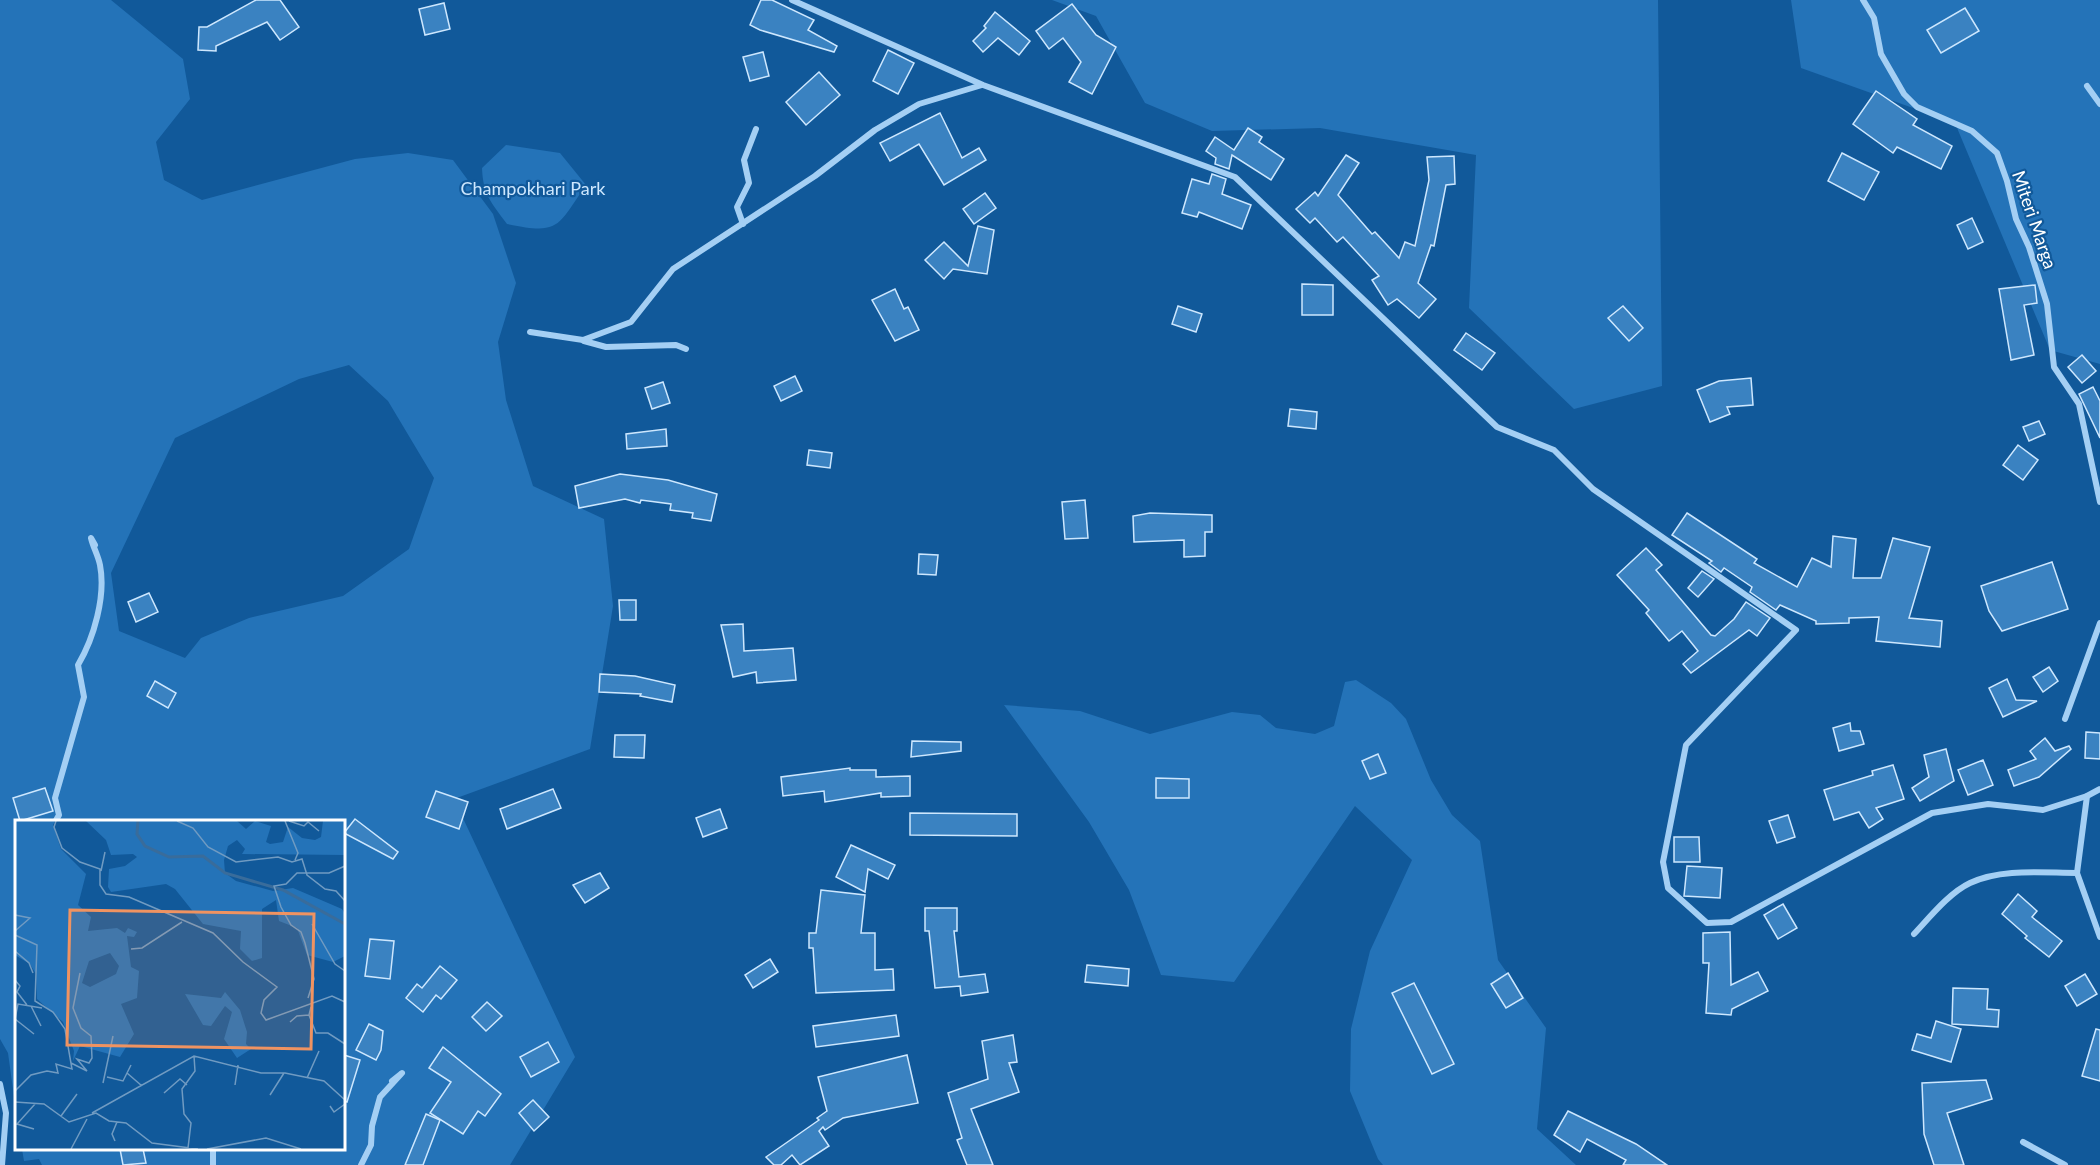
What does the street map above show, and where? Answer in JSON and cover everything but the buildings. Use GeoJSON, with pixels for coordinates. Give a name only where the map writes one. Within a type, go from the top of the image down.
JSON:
{"type":"FeatureCollection","features":[{"type":"Feature","properties":{"kind":"street"},"geometry":{"type":"LineString","coordinates":[[792,0],[983,85],[1235,177],[1497,428],[1554,450],[1601,495],[1796,630],[1686,745],[1663,862],[1668,888],[1707,923],[1731,922],[1932,813],[1988,804],[2043,810],[2087,796],[2100,789]]}},
{"type":"Feature","properties":{"kind":"street","name":"Miteri Marga"},"geometry":{"type":"LineString","coordinates":[[1863,0],[1874,18],[1881,54],[1904,94],[1917,107],[1972,131],[1997,153],[2016,219],[2029,247],[2047,304],[2054,367],[2079,404],[2100,502]]}},
{"type":"Feature","properties":{"kind":"street"},"geometry":{"type":"LineString","coordinates":[[583,340],[631,322],[673,269],[815,176],[841,154],[899,115],[918,104],[983,85]]}},
{"type":"Feature","properties":{"kind":"street"},"geometry":{"type":"LineString","coordinates":[[2087,86],[2100,104]]}},
{"type":"Feature","properties":{"kind":"street"},"geometry":{"type":"LineString","coordinates":[[743,224],[737,207],[749,183],[744,160],[756,129]]}},
{"type":"Feature","properties":{"kind":"street"},"geometry":{"type":"LineString","coordinates":[[530,332],[583,340],[606,347],[676,345],[686,349]]}},
{"type":"Feature","properties":{"kind":"street"},"geometry":{"type":"LineString","coordinates":[[56,820],[59,815],[55,798],[84,697],[78,665],[91,643],[97,616],[101,572],[91,538],[95,545]]}},
{"type":"Feature","properties":{"kind":"street"},"geometry":{"type":"LineString","coordinates":[[2065,719],[2100,623]]}},
{"type":"Feature","properties":{"kind":"street"},"geometry":{"type":"LineString","coordinates":[[2087,796],[2077,873],[2100,937]]}},
{"type":"Feature","properties":{"kind":"street"},"geometry":{"type":"LineString","coordinates":[[1914,934],[1943,904],[1969,884],[2011,873],[2077,873]]}},
{"type":"Feature","properties":{"kind":"street"},"geometry":{"type":"LineString","coordinates":[[361,1165],[371,1145],[372,1126],[380,1097],[402,1073],[392,1081]]}},
{"type":"Feature","properties":{"kind":"street"},"geometry":{"type":"LineString","coordinates":[[0,1084],[6,1113],[2,1165]]}},
{"type":"Feature","properties":{"kind":"street"},"geometry":{"type":"LineString","coordinates":[[2023,1142],[2065,1165]]}},
{"type":"Feature","properties":{"kind":"green space"},"geometry":{"type":"Polygon","coordinates":[[[0,0],[111,0],[183,59],[190,99],[156,142],[164,180],[202,200],[355,159],[408,153],[453,160],[493,214],[516,283],[498,342],[506,400],[533,486],[604,519],[613,606],[590,749],[454,799],[575,1057],[510,1165],[42,1165],[39,1159],[24,1161],[22,1150],[345,1150],[345,820],[15,820],[15,1104],[8,1053],[0,1039],[0,0]],[[349,365],[299,379],[175,438],[111,573],[119,631],[185,658],[201,638],[249,618],[343,596],[409,549],[434,478],[388,401],[349,365]]]}},
{"type":"Feature","properties":{"kind":"green space"},"geometry":{"type":"Polygon","coordinates":[[[1052,0],[1658,0],[1662,386],[1574,409],[1469,308],[1476,155],[1320,128],[1212,131],[1145,103],[1096,16],[1052,0]]]}},
{"type":"Feature","properties":{"kind":"green space"},"geometry":{"type":"Polygon","coordinates":[[[1791,0],[2100,0],[2100,364],[2050,350],[1955,123],[1801,68],[1791,0]]]}},
{"type":"Feature","properties":{"kind":"green space","name":"Champokhari Park"},"geometry":{"type":"Polygon","coordinates":[[[506,145],[560,153],[586,185],[556,224],[548,228],[538,228],[507,224],[492,204],[484,185],[482,168],[506,145]]]}},
{"type":"Feature","properties":{"kind":"green space"},"geometry":{"type":"Polygon","coordinates":[[[1356,680],[1391,703],[1406,719],[1431,780],[1452,815],[1480,841],[1498,960],[1546,1028],[1537,1129],[1576,1165],[1383,1165],[1378,1159],[1350,1091],[1351,1029],[1370,951],[1412,860],[1355,806],[1234,982],[1161,975],[1129,890],[1089,822],[1004,705],[1080,711],[1150,734],[1232,712],[1260,715],[1276,728],[1315,734],[1334,726],[1345,682],[1356,680]]]}}]}
